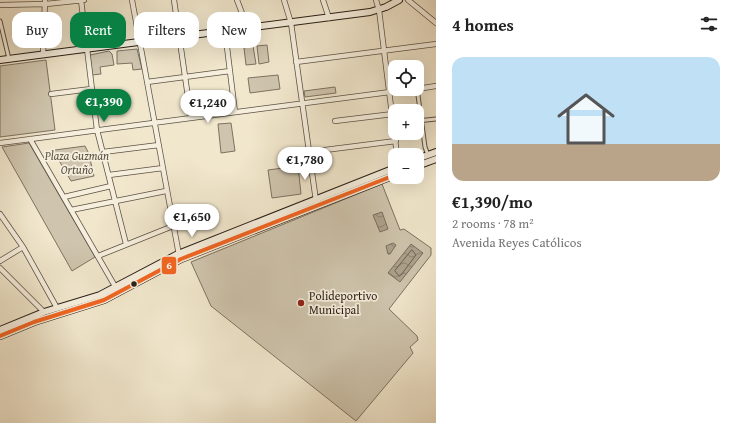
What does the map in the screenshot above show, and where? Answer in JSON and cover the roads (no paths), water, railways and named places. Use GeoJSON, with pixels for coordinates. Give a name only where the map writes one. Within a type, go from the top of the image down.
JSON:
{"type":"FeatureCollection","features":[{"type":"Feature","properties":{"kind":"main road"},"geometry":{"type":"LineString","coordinates":[[261,26],[379,10],[399,0]]}},
{"type":"Feature","properties":{"kind":"main road"},"geometry":{"type":"LineString","coordinates":[[0,60],[134,43]]}},
{"type":"Feature","properties":{"kind":"main road"},"geometry":{"type":"LineString","coordinates":[[424,156],[436,152]]}},
{"type":"Feature","properties":{"kind":"main road"},"geometry":{"type":"LineString","coordinates":[[424,163],[436,159]]}},
{"type":"Feature","properties":{"kind":"main road"},"geometry":{"type":"LineString","coordinates":[[0,330],[44,312],[92,298],[116,288],[180,256],[317,202],[388,171]]}},
{"type":"Feature","properties":{"kind":"main road"},"geometry":{"type":"LineString","coordinates":[[317,202],[388,177]]}},
{"type":"Feature","properties":{"kind":"main road"},"geometry":{"type":"LineString","coordinates":[[0,336],[40,320],[104,300],[180,256]]}},
{"type":"Feature","properties":{"kind":"street"},"geometry":{"type":"LineString","coordinates":[[2,3],[83,0],[86,49],[97,130],[126,244]]}},
{"type":"Feature","properties":{"kind":"street"},"geometry":{"type":"LineString","coordinates":[[132,0],[134,12]]}},
{"type":"Feature","properties":{"kind":"street"},"geometry":{"type":"LineString","coordinates":[[174,0],[176,12]]}},
{"type":"Feature","properties":{"kind":"street"},"geometry":{"type":"LineString","coordinates":[[237,0],[242,12]]}},
{"type":"Feature","properties":{"kind":"street"},"geometry":{"type":"LineString","coordinates":[[284,0],[291,23],[317,202]]}},
{"type":"Feature","properties":{"kind":"street"},"geometry":{"type":"LineString","coordinates":[[323,0],[329,18]]}},
{"type":"Feature","properties":{"kind":"street"},"geometry":{"type":"LineString","coordinates":[[376,0],[379,10],[388,78]]}},
{"type":"Feature","properties":{"kind":"street"},"geometry":{"type":"LineString","coordinates":[[408,0],[436,23]]}},
{"type":"Feature","properties":{"kind":"street"},"geometry":{"type":"LineString","coordinates":[[43,55],[46,2]]}},
{"type":"Feature","properties":{"kind":"street"},"geometry":{"type":"LineString","coordinates":[[0,21],[9,59]]}},
{"type":"Feature","properties":{"kind":"street"},"geometry":{"type":"LineString","coordinates":[[296,62],[436,44]]}},
{"type":"Feature","properties":{"kind":"street"},"geometry":{"type":"LineString","coordinates":[[141,48],[166,191],[180,256]]}},
{"type":"Feature","properties":{"kind":"street"},"geometry":{"type":"LineString","coordinates":[[181,48],[190,118]]}},
{"type":"Feature","properties":{"kind":"street"},"geometry":{"type":"LineString","coordinates":[[227,48],[235,112]]}},
{"type":"Feature","properties":{"kind":"street"},"geometry":{"type":"LineString","coordinates":[[147,82],[230,71]]}},
{"type":"Feature","properties":{"kind":"street"},"geometry":{"type":"LineString","coordinates":[[424,87],[436,86]]}},
{"type":"Feature","properties":{"kind":"street"},"geometry":{"type":"LineString","coordinates":[[51,94],[91,89]]}},
{"type":"Feature","properties":{"kind":"street"},"geometry":{"type":"LineString","coordinates":[[0,143],[388,92]]}},
{"type":"Feature","properties":{"kind":"street"},"geometry":{"type":"LineString","coordinates":[[335,122],[388,115]]}},
{"type":"Feature","properties":{"kind":"street"},"geometry":{"type":"LineString","coordinates":[[424,121],[436,119]]}},
{"type":"Feature","properties":{"kind":"street"},"geometry":{"type":"LineString","coordinates":[[424,132],[428,155]]}},
{"type":"Feature","properties":{"kind":"street"},"geometry":{"type":"LineString","coordinates":[[30,139],[116,288]]}},
{"type":"Feature","properties":{"kind":"street"},"geometry":{"type":"LineString","coordinates":[[309,152],[396,141],[397,148]]}},
{"type":"Feature","properties":{"kind":"street"},"geometry":{"type":"LineString","coordinates":[[103,152],[159,145]]}},
{"type":"Feature","properties":{"kind":"street"},"geometry":{"type":"LineString","coordinates":[[109,175],[163,168]]}},
{"type":"Feature","properties":{"kind":"street"},"geometry":{"type":"LineString","coordinates":[[64,197],[111,186]]}},
{"type":"Feature","properties":{"kind":"street"},"geometry":{"type":"LineString","coordinates":[[71,210],[166,191]]}},
{"type":"Feature","properties":{"kind":"street"},"geometry":{"type":"LineString","coordinates":[[0,214],[23,247],[58,308]]}},
{"type":"Feature","properties":{"kind":"street"},"geometry":{"type":"LineString","coordinates":[[98,256],[173,226]]}},
{"type":"Feature","properties":{"kind":"street"},"geometry":{"type":"LineString","coordinates":[[0,260],[23,247]]}},
{"type":"Feature","properties":{"kind":"street"},"geometry":{"type":"LineString","coordinates":[[0,268],[44,312]]}},
{"type":"Feature","properties":{"kind":"water"},"geometry":{"type":"Polygon","coordinates":[[[382,212],[388,229],[380,232],[373,215],[382,212]]]}},
{"type":"Feature","properties":{"kind":"water"},"geometry":{"type":"Polygon","coordinates":[[[393,243],[396,245],[390,254],[388,254],[386,246],[393,243]]]}},
{"type":"Feature","properties":{"kind":"water"},"geometry":{"type":"Polygon","coordinates":[[[411,244],[423,253],[400,282],[388,273],[411,244]]]}},
{"type":"Feature","properties":{"kind":"place","name":"Polideportivo Municipal"},"geometry":{"type":"Point","coordinates":[301,303]}},
{"type":"Feature","properties":{"kind":"park label","name":"Plaza Guzmán Ortuño"},"geometry":{"type":"Point","coordinates":[77,163]}}]}
